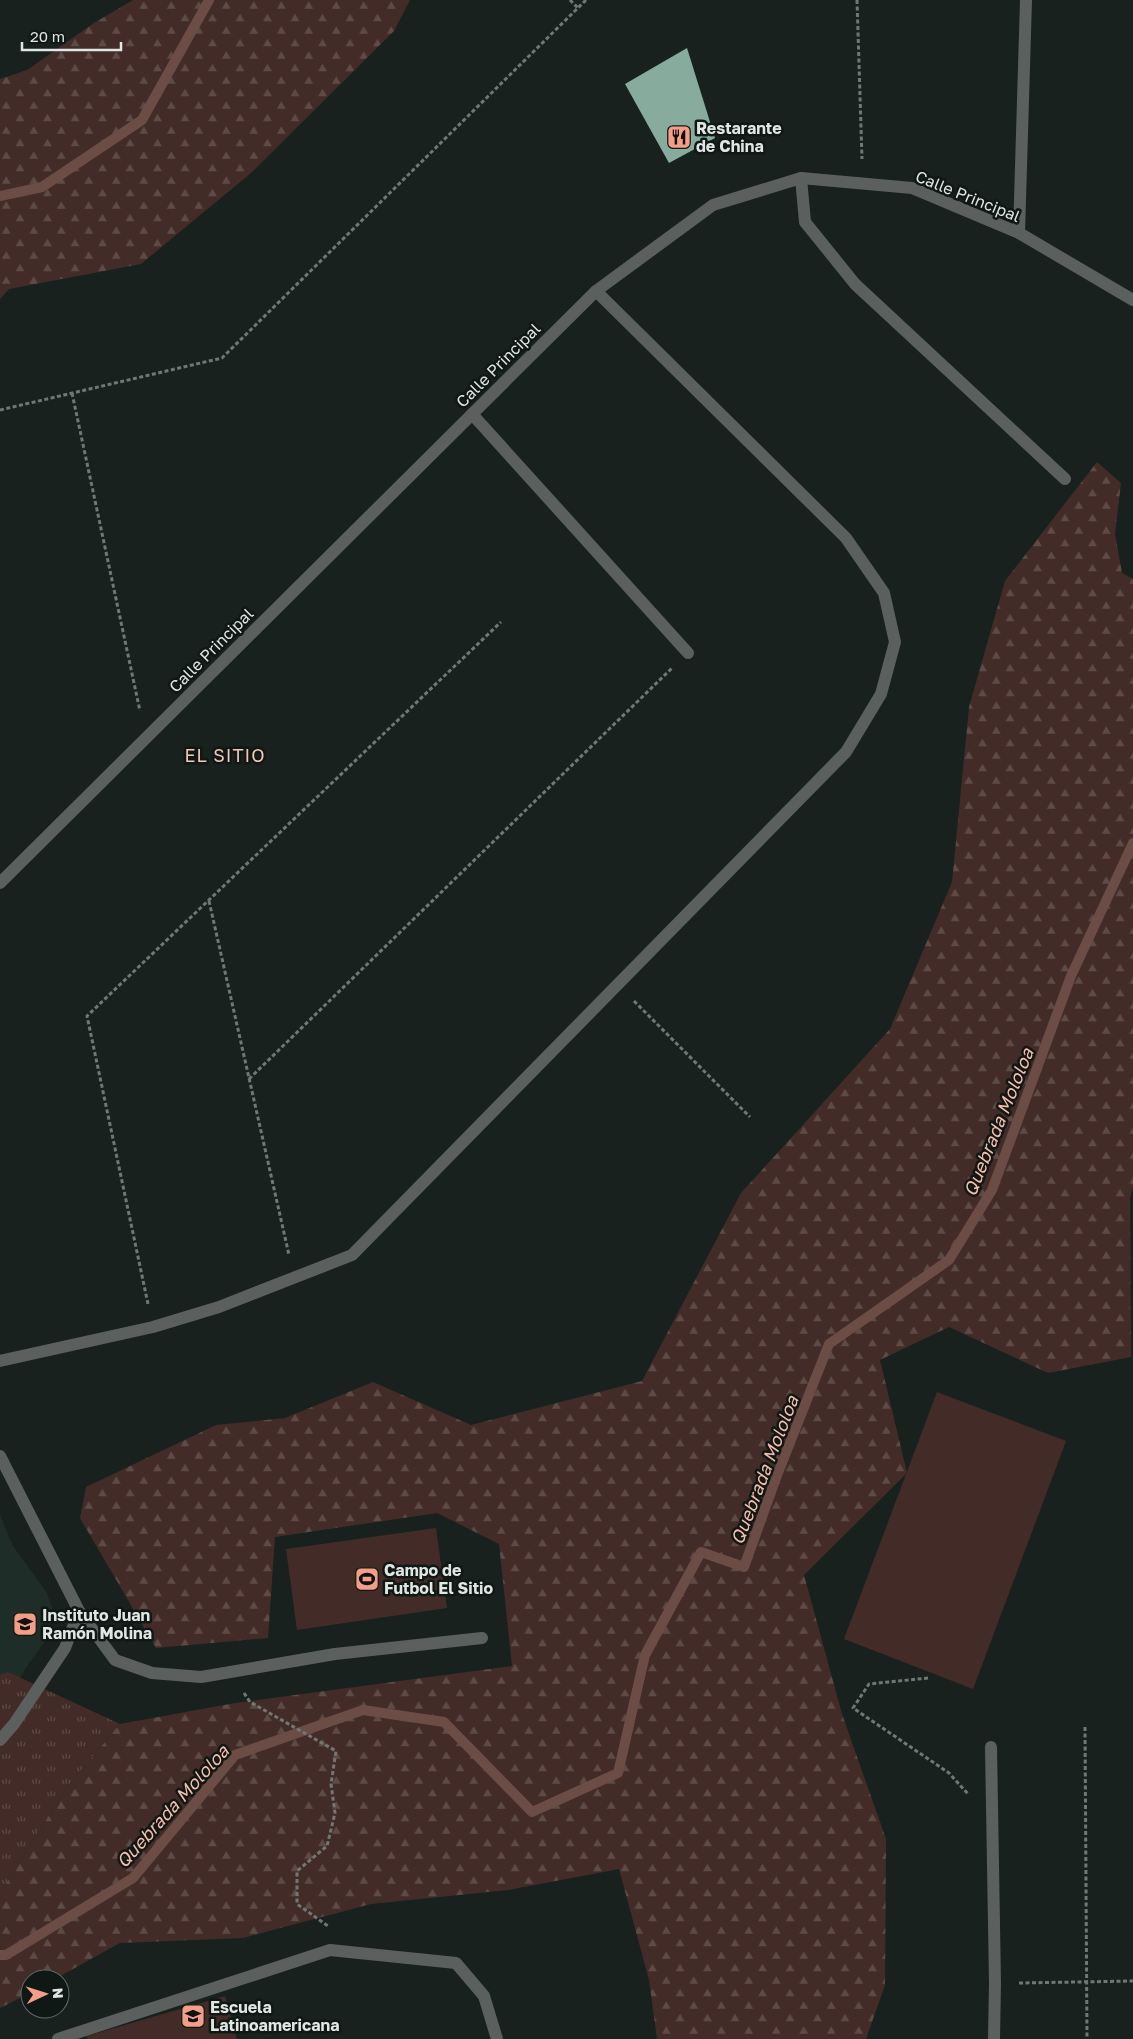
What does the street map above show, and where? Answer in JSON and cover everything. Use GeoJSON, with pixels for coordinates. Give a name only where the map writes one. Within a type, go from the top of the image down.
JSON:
{"type":"FeatureCollection","features":[{"type":"Feature","properties":{"kind":"street"},"geometry":{"type":"LineString","coordinates":[[1019,234],[1026,0]]}},
{"type":"Feature","properties":{"kind":"street","name":"Calle Principal"},"geometry":{"type":"LineString","coordinates":[[0,883],[596,291],[713,205],[801,178],[863,182],[912,188],[1019,234],[1133,300]]}},
{"type":"Feature","properties":{"kind":"street"},"geometry":{"type":"LineString","coordinates":[[801,178],[805,222],[856,284],[1066,478]]}},
{"type":"Feature","properties":{"kind":"street"},"geometry":{"type":"LineString","coordinates":[[0,1362],[153,1327],[219,1307],[352,1255],[846,752],[881,694],[895,642],[884,593],[846,538],[596,291]]}},
{"type":"Feature","properties":{"kind":"street"},"geometry":{"type":"LineString","coordinates":[[472,414],[688,653]]}},
{"type":"Feature","properties":{"kind":"street"},"geometry":{"type":"LineString","coordinates":[[0,1456],[79,1611],[115,1660],[152,1673],[201,1677],[335,1654],[482,1638]]}},
{"type":"Feature","properties":{"kind":"street"},"geometry":{"type":"LineString","coordinates":[[0,1740],[14,1724],[64,1648],[79,1611]]}},
{"type":"Feature","properties":{"kind":"street"},"geometry":{"type":"LineString","coordinates":[[991,1747],[995,1983],[994,2039]]}},
{"type":"Feature","properties":{"kind":"street"},"geometry":{"type":"LineString","coordinates":[[58,2039],[330,1950],[456,1963],[484,1996],[498,2039]]}},
{"type":"Feature","properties":{"kind":"path"},"geometry":{"type":"LineString","coordinates":[[570,0],[578,8]]}},
{"type":"Feature","properties":{"kind":"path"},"geometry":{"type":"LineString","coordinates":[[0,410],[222,358],[586,0]]}},
{"type":"Feature","properties":{"kind":"path"},"geometry":{"type":"LineString","coordinates":[[857,0],[863,182]]}},
{"type":"Feature","properties":{"kind":"path"},"geometry":{"type":"LineString","coordinates":[[72,393],[146,738]]}},
{"type":"Feature","properties":{"kind":"path"},"geometry":{"type":"LineString","coordinates":[[153,1327],[87,1016],[501,622]]}},
{"type":"Feature","properties":{"kind":"path"},"geometry":{"type":"LineString","coordinates":[[249,1079],[688,653]]}},
{"type":"Feature","properties":{"kind":"path"},"geometry":{"type":"LineString","coordinates":[[209,900],[294,1277]]}},
{"type":"Feature","properties":{"kind":"path"},"geometry":{"type":"LineString","coordinates":[[618,984],[750,1117]]}},
{"type":"Feature","properties":{"kind":"path"},"geometry":{"type":"LineString","coordinates":[[928,1678],[869,1684],[853,1708],[949,1773],[992,1820]]}},
{"type":"Feature","properties":{"kind":"path"},"geometry":{"type":"LineString","coordinates":[[250,1702],[336,1751],[331,1784],[335,1813],[327,1846],[297,1872],[297,1904],[327,1925],[355,1953]]}},
{"type":"Feature","properties":{"kind":"path"},"geometry":{"type":"LineString","coordinates":[[1086,1727],[1087,2039]]}},
{"type":"Feature","properties":{"kind":"path"},"geometry":{"type":"LineString","coordinates":[[995,1983],[1133,1981]]}},
{"type":"Feature","properties":{"kind":"shaded area","name":"Instituto Juan Ramón Molina"},"geometry":{"type":"Polygon","coordinates":[[[0,1515],[13,1546],[47,1593],[53,1611],[48,1637],[25,1669],[0,1714],[0,1515]]]}},
{"type":"Feature","properties":{"kind":"green space"},"geometry":{"type":"Polygon","coordinates":[[[133,0],[410,0],[394,31],[251,173],[141,264],[9,289],[0,299],[0,79],[27,70],[94,23],[133,0]]]}},
{"type":"Feature","properties":{"kind":"green space"},"geometry":{"type":"Polygon","coordinates":[[[1097,462],[1121,483],[1115,534],[1122,573],[1133,579],[1133,1187],[1130,1197],[1131,1357],[1048,1373],[949,1327],[880,1360],[907,1473],[804,1575],[842,1714],[886,1839],[885,1985],[866,2039],[657,2039],[649,1980],[619,1869],[508,1890],[371,1904],[243,1938],[120,1943],[70,1971],[70,1969],[20,1969],[20,1998],[0,2008],[0,1893],[67,1787],[120,1724],[235,1703],[512,1666],[499,1544],[437,1513],[275,1537],[268,1638],[156,1648],[80,1518],[86,1487],[216,1425],[285,1418],[373,1382],[471,1425],[642,1381],[741,1193],[890,1029],[952,882],[969,707],[1005,581],[1097,462]]]}},
{"type":"Feature","properties":{"kind":"green space"},"geometry":{"type":"Polygon","coordinates":[[[937,1392],[1066,1441],[973,1689],[844,1639],[937,1392]]]}},
{"type":"Feature","properties":{"kind":"green space","name":"Campo de Futbol El Sitio"},"geometry":{"type":"Polygon","coordinates":[[[436,1528],[447,1608],[297,1630],[286,1549],[436,1528]]]}},
{"type":"Feature","properties":{"kind":"green space"},"geometry":{"type":"Polygon","coordinates":[[[8,1672],[120,1724],[67,1787],[0,1893],[0,1675],[8,1672]]]}},
{"type":"Feature","properties":{"kind":"green space","name":"Escuela Latinoamericana"},"geometry":{"type":"Polygon","coordinates":[[[225,1996],[237,2039],[87,2039],[87,2036],[225,1996]]]}},
{"type":"Feature","properties":{"kind":"building"},"geometry":{"type":"Polygon","coordinates":[[[687,48],[715,138],[669,163],[625,84],[687,48]]]}},
{"type":"Feature","properties":{"kind":"waterway"},"geometry":{"type":"LineString","coordinates":[[0,196],[42,187],[142,120],[209,0]]}},
{"type":"Feature","properties":{"kind":"waterway","name":"Quebrada Mololoa"},"geometry":{"type":"LineString","coordinates":[[0,1955],[6,1955],[133,1878],[235,1755],[363,1710],[444,1722],[532,1812],[618,1773],[645,1655],[701,1552],[744,1567],[776,1478],[829,1344],[949,1260],[992,1190],[1071,976],[1133,843]]}},
{"type":"Feature","properties":{"kind":"place","name":"Restarante de China"},"geometry":{"type":"Point","coordinates":[679,137]}},
{"type":"Feature","properties":{"kind":"place","name":"Campo de Futbol El Sitio"},"geometry":{"type":"Point","coordinates":[367,1579]}},
{"type":"Feature","properties":{"kind":"place","name":"Instituto Juan Ramón Molina"},"geometry":{"type":"Point","coordinates":[25,1624]}},
{"type":"Feature","properties":{"kind":"place","name":"Escuela Latinoamericana"},"geometry":{"type":"Point","coordinates":[193,2016]}},
{"type":"Feature","properties":{"kind":"district","name":"EL SITIO"},"geometry":{"type":"Point","coordinates":[225,755]}}]}
